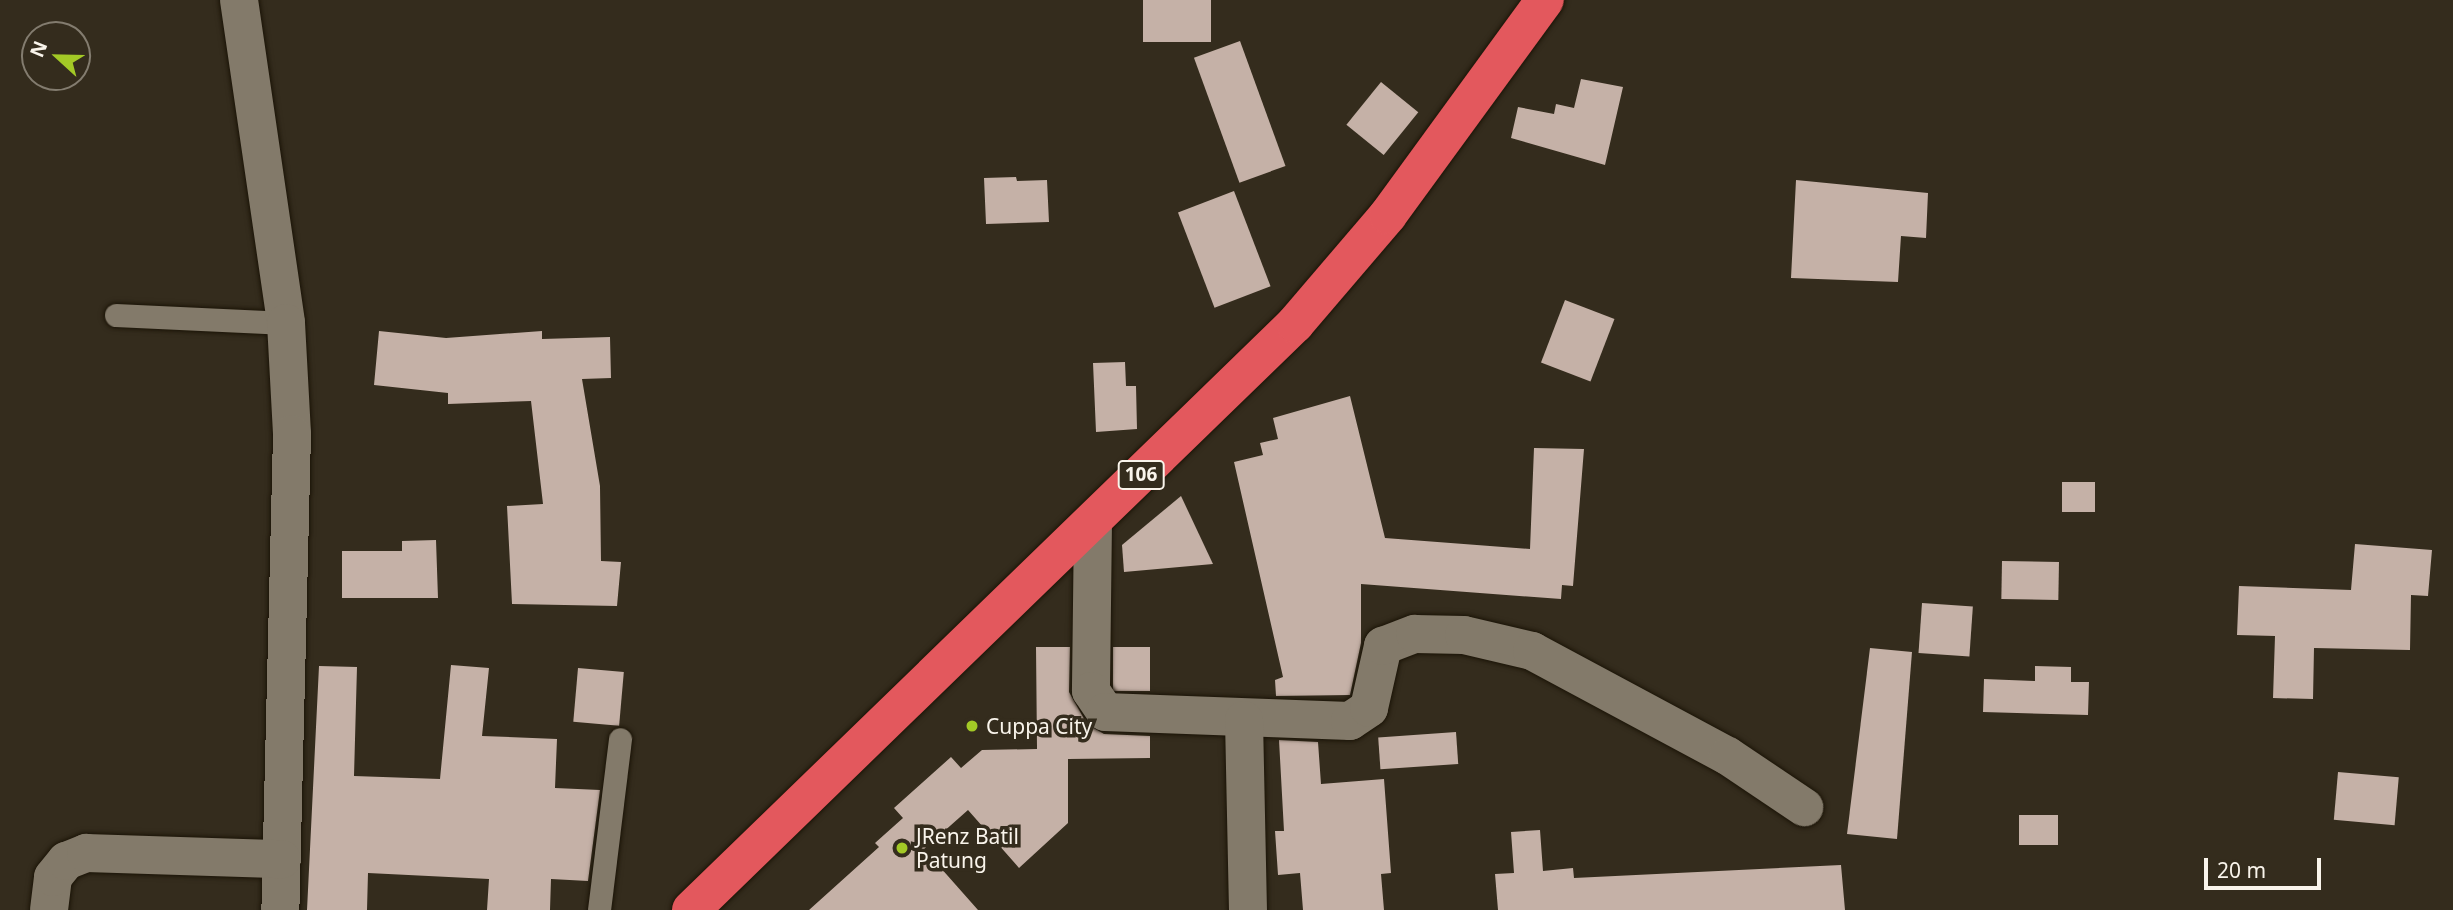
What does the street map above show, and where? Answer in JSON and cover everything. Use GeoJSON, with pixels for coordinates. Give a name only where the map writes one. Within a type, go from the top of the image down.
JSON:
{"type":"FeatureCollection","features":[{"type":"Feature","properties":{"kind":"highway","name":"106"},"geometry":{"type":"LineString","coordinates":[[691,910],[1295,324],[1388,215],[1545,0]]}},
{"type":"Feature","properties":{"kind":"street"},"geometry":{"type":"LineString","coordinates":[[239,0],[286,323],[292,433],[280,910]]}},
{"type":"Feature","properties":{"kind":"street"},"geometry":{"type":"LineString","coordinates":[[1093,522],[1091,691],[1096,704],[1117,716],[1350,721],[1362,716],[1369,708],[1378,656],[1394,638],[1452,635],[1503,641],[1680,729],[1804,807]]}},
{"type":"Feature","properties":{"kind":"street"},"geometry":{"type":"LineString","coordinates":[[1244,720],[1248,910]]}},
{"type":"Feature","properties":{"kind":"street"},"geometry":{"type":"LineString","coordinates":[[49,910],[53,877],[66,861],[86,853],[282,859]]}},
{"type":"Feature","properties":{"kind":"lane"},"geometry":{"type":"LineString","coordinates":[[116,315],[286,323]]}},
{"type":"Feature","properties":{"kind":"lane"},"geometry":{"type":"LineString","coordinates":[[599,910],[620,739]]}},
{"type":"Feature","properties":{"kind":"building"},"geometry":{"type":"Polygon","coordinates":[[[1143,0],[1211,0],[1211,42],[1143,42],[1143,0]]]}},
{"type":"Feature","properties":{"kind":"building"},"geometry":{"type":"Polygon","coordinates":[[[1240,41],[1285,166],[1239,183],[1194,58],[1240,41]]]}},
{"type":"Feature","properties":{"kind":"building"},"geometry":{"type":"Polygon","coordinates":[[[1581,79],[1623,87],[1605,165],[1511,138],[1518,107],[1554,114],[1556,104],[1574,108],[1581,79]]]}},
{"type":"Feature","properties":{"kind":"building"},"geometry":{"type":"Polygon","coordinates":[[[1381,82],[1418,112],[1384,155],[1346,125],[1381,82]]]}},
{"type":"Feature","properties":{"kind":"building"},"geometry":{"type":"Polygon","coordinates":[[[1016,177],[1017,181],[1047,180],[1049,222],[986,224],[984,178],[1016,177]]]}},
{"type":"Feature","properties":{"kind":"building"},"geometry":{"type":"Polygon","coordinates":[[[1796,180],[1928,193],[1926,238],[1901,236],[1898,282],[1791,278],[1796,180]]]}},
{"type":"Feature","properties":{"kind":"building"},"geometry":{"type":"Polygon","coordinates":[[[1234,191],[1271,286],[1215,308],[1178,213],[1234,191]]]}},
{"type":"Feature","properties":{"kind":"building"},"geometry":{"type":"Polygon","coordinates":[[[1565,300],[1614,319],[1590,382],[1541,363],[1565,300]]]}},
{"type":"Feature","properties":{"kind":"building"},"geometry":{"type":"Polygon","coordinates":[[[379,331],[446,338],[542,331],[542,339],[610,337],[611,378],[582,379],[600,486],[601,561],[621,562],[617,606],[512,604],[507,506],[543,504],[531,401],[448,404],[448,393],[374,385],[379,331]]]}},
{"type":"Feature","properties":{"kind":"building"},"geometry":{"type":"Polygon","coordinates":[[[1125,362],[1126,386],[1136,386],[1137,429],[1096,432],[1093,363],[1125,362]]]}},
{"type":"Feature","properties":{"kind":"building"},"geometry":{"type":"Polygon","coordinates":[[[1350,396],[1385,538],[1530,549],[1534,448],[1584,449],[1573,586],[1562,585],[1561,599],[1361,584],[1361,643],[1350,695],[1276,696],[1275,680],[1283,677],[1234,462],[1263,455],[1260,443],[1278,439],[1273,418],[1350,396]]]}},
{"type":"Feature","properties":{"kind":"building"},"geometry":{"type":"Polygon","coordinates":[[[2062,482],[2095,482],[2095,512],[2062,512],[2062,482]]]}},
{"type":"Feature","properties":{"kind":"building"},"geometry":{"type":"Polygon","coordinates":[[[1181,496],[1213,564],[1124,572],[1122,545],[1181,496]]]}},
{"type":"Feature","properties":{"kind":"building"},"geometry":{"type":"Polygon","coordinates":[[[436,540],[438,598],[342,598],[342,551],[402,551],[402,541],[436,540]]]}},
{"type":"Feature","properties":{"kind":"building"},"geometry":{"type":"Polygon","coordinates":[[[2355,544],[2432,550],[2428,596],[2411,595],[2410,650],[2314,648],[2313,699],[2273,698],[2275,636],[2237,635],[2239,586],[2351,590],[2355,544]]]}},
{"type":"Feature","properties":{"kind":"building"},"geometry":{"type":"Polygon","coordinates":[[[2002,561],[2059,562],[2058,600],[2001,599],[2002,561]]]}},
{"type":"Feature","properties":{"kind":"building"},"geometry":{"type":"Polygon","coordinates":[[[1922,603],[1973,607],[1969,656],[1919,653],[1922,603]]]}},
{"type":"Feature","properties":{"kind":"building"},"geometry":{"type":"Polygon","coordinates":[[[1036,647],[1070,647],[1069,692],[1087,724],[1104,734],[1150,736],[1150,758],[1068,759],[1068,823],[1019,868],[968,810],[924,849],[978,910],[809,910],[879,847],[875,843],[903,818],[894,808],[951,757],[961,768],[982,750],[1037,749],[1036,647]]]}},
{"type":"Feature","properties":{"kind":"building"},"geometry":{"type":"Polygon","coordinates":[[[1113,647],[1150,647],[1150,691],[1113,691],[1113,647]]]}},
{"type":"Feature","properties":{"kind":"building"},"geometry":{"type":"Polygon","coordinates":[[[1870,648],[1912,652],[1897,839],[1847,834],[1870,648]]]}},
{"type":"Feature","properties":{"kind":"building"},"geometry":{"type":"Polygon","coordinates":[[[451,665],[489,668],[482,736],[557,739],[555,788],[600,790],[588,881],[551,879],[550,910],[487,910],[489,879],[368,873],[367,910],[307,910],[319,666],[357,667],[354,776],[440,779],[451,665]]]}},
{"type":"Feature","properties":{"kind":"building"},"geometry":{"type":"Polygon","coordinates":[[[2035,666],[2071,667],[2071,682],[2089,682],[2088,715],[1983,712],[1984,679],[2035,681],[2035,666]]]}},
{"type":"Feature","properties":{"kind":"building"},"geometry":{"type":"Polygon","coordinates":[[[578,668],[624,672],[619,726],[573,722],[578,668]]]}},
{"type":"Feature","properties":{"kind":"building"},"geometry":{"type":"Polygon","coordinates":[[[1456,732],[1458,764],[1380,769],[1378,737],[1456,732]]]}},
{"type":"Feature","properties":{"kind":"building"},"geometry":{"type":"Polygon","coordinates":[[[1279,740],[1318,742],[1321,784],[1384,779],[1391,873],[1381,874],[1384,910],[1303,910],[1300,873],[1278,875],[1275,831],[1284,831],[1279,740]]]}},
{"type":"Feature","properties":{"kind":"building"},"geometry":{"type":"Polygon","coordinates":[[[2338,772],[2399,777],[2395,825],[2334,820],[2338,772]]]}},
{"type":"Feature","properties":{"kind":"building"},"geometry":{"type":"Polygon","coordinates":[[[2019,815],[2058,815],[2058,845],[2019,845],[2019,815]]]}},
{"type":"Feature","properties":{"kind":"building"},"geometry":{"type":"Polygon","coordinates":[[[1540,830],[1543,871],[1573,868],[1574,878],[1841,865],[1845,910],[1498,910],[1495,874],[1514,873],[1511,832],[1540,830]]]}},
{"type":"Feature","properties":{"kind":"place","name":"Cuppa City"},"geometry":{"type":"Point","coordinates":[972,726]}},
{"type":"Feature","properties":{"kind":"place","name":"JRenz Batil Patung"},"geometry":{"type":"Point","coordinates":[902,848]}}]}
